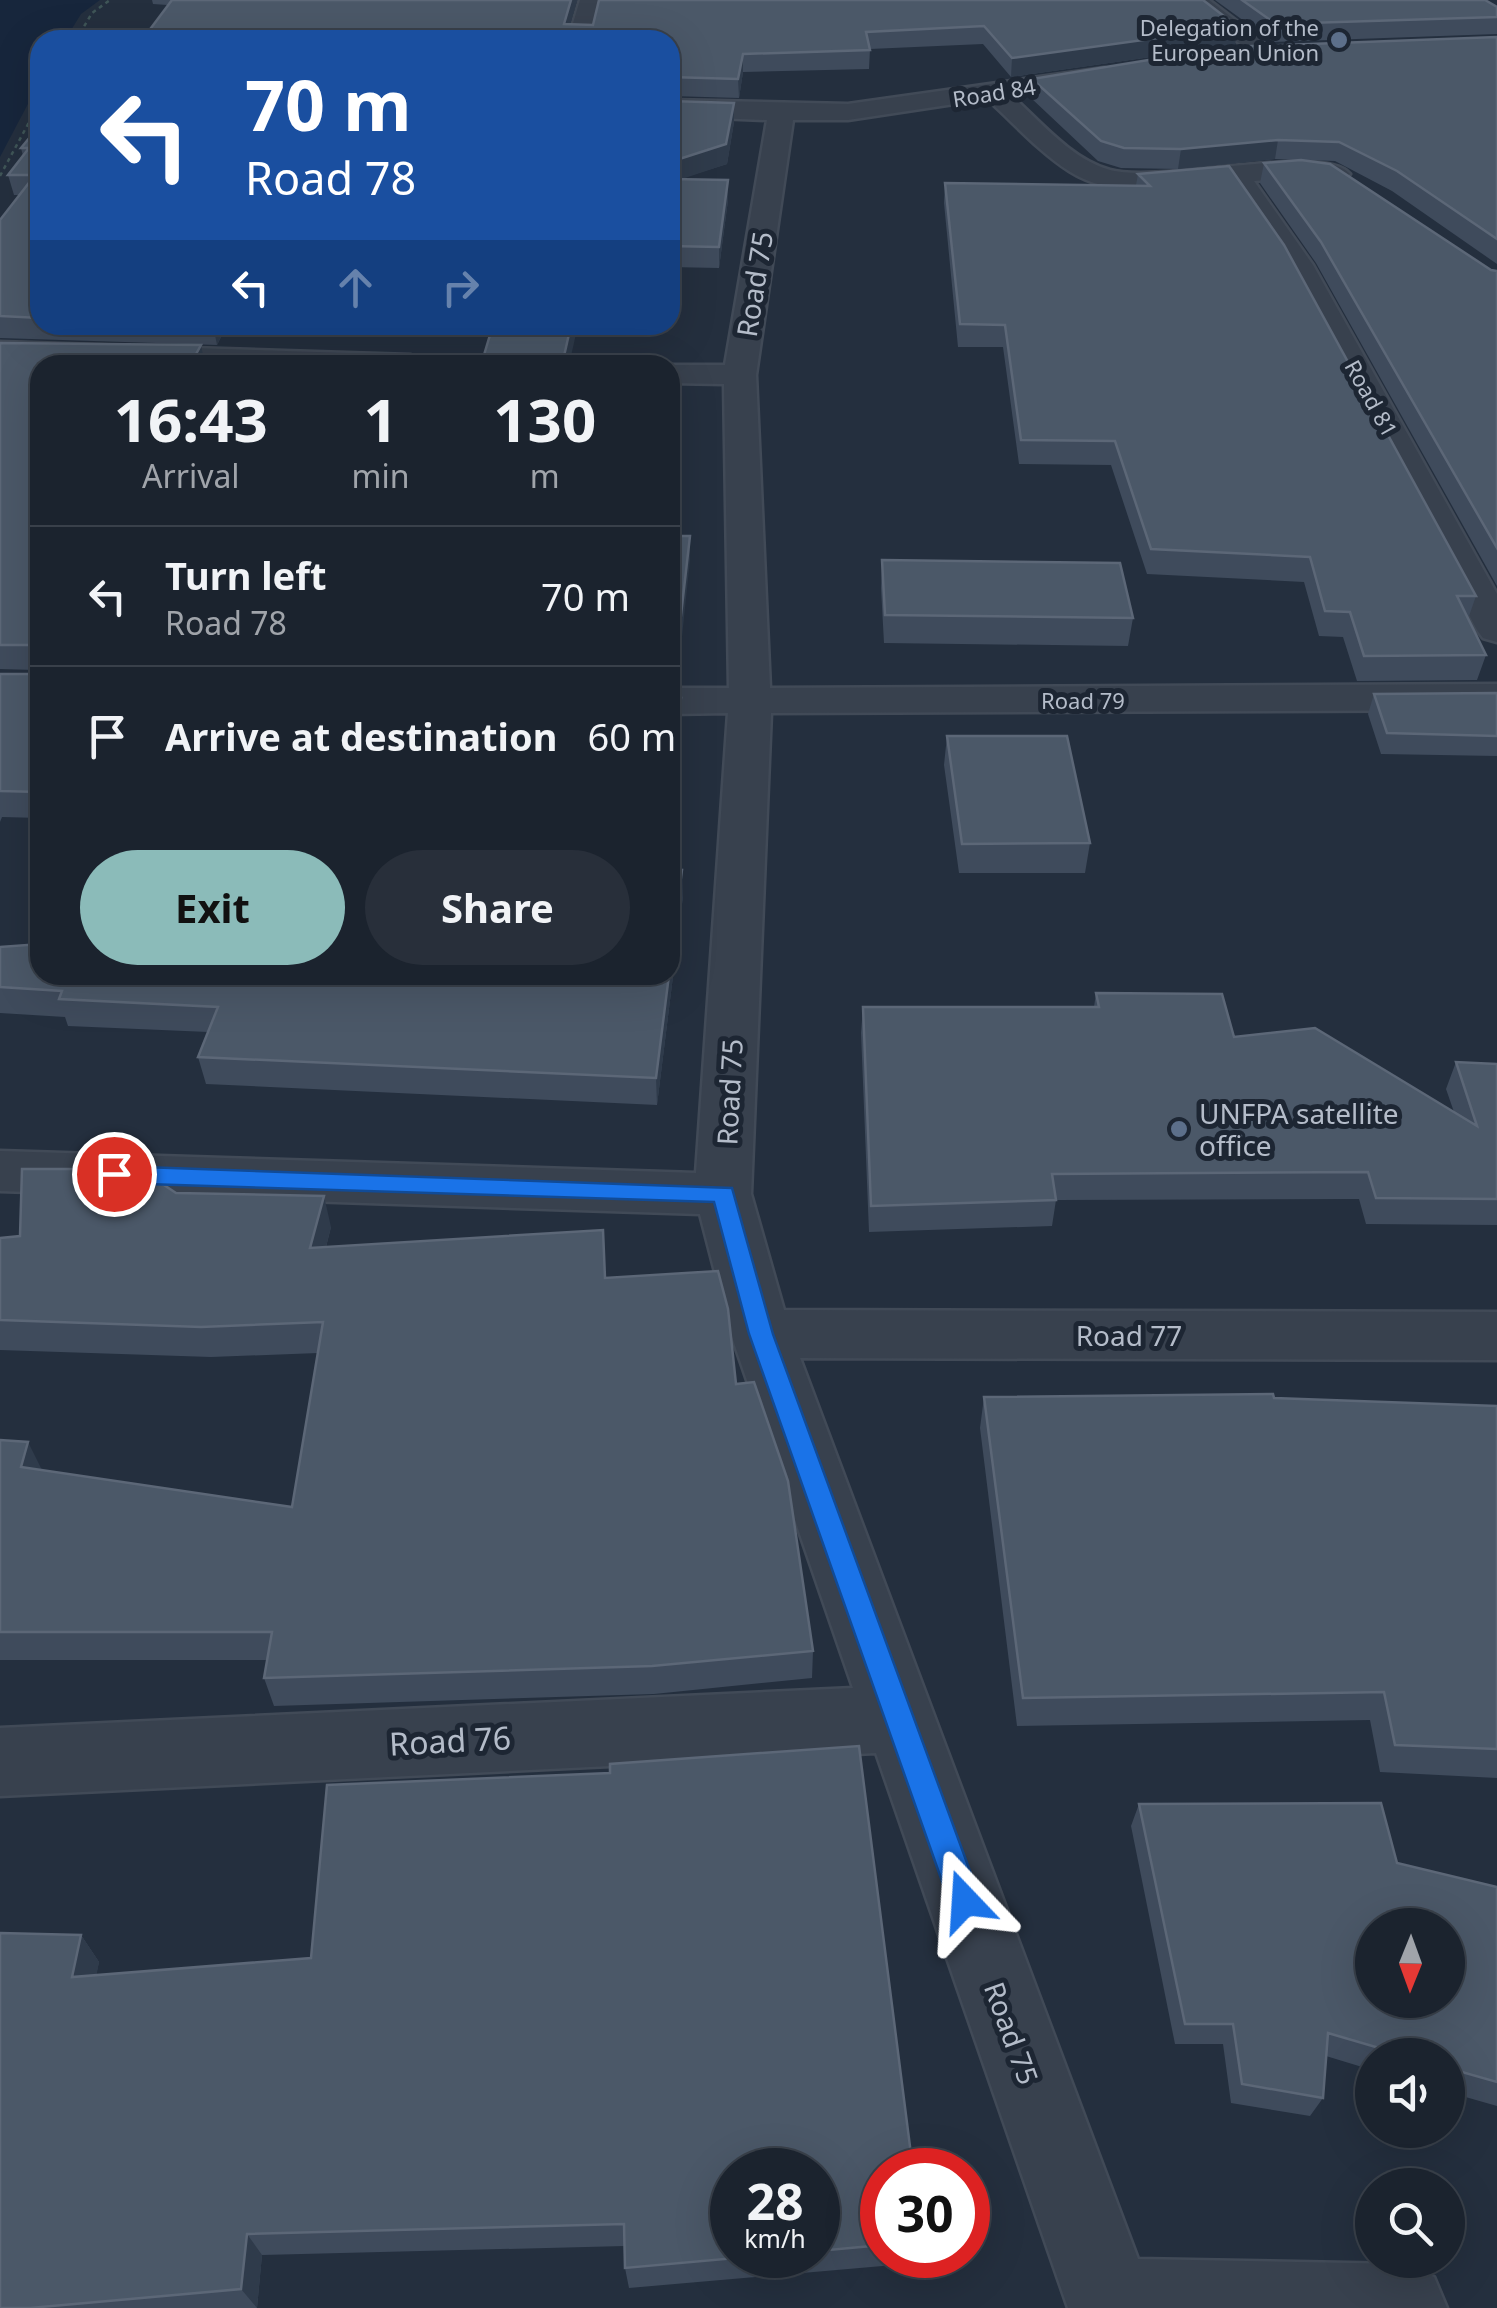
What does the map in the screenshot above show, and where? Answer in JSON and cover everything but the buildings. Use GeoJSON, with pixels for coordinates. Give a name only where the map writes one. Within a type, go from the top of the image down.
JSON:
{"type":"FeatureCollection","features":[{"type":"Feature","properties":{"kind":"street"},"geometry":{"type":"LineString","coordinates":[[583,30],[591,0]]}},
{"type":"Feature","properties":{"kind":"street"},"geometry":{"type":"LineString","coordinates":[[1195,0],[1275,51],[1225,55]]}},
{"type":"Feature","properties":{"kind":"street","name":"Road 84"},"geometry":{"type":"LineString","coordinates":[[680,109],[781,114],[848,112],[1129,71]]}},
{"type":"Feature","properties":{"kind":"street"},"geometry":{"type":"LineString","coordinates":[[994,93],[1086,170],[1106,178],[1139,182],[1320,168],[1368,194]]}},
{"type":"Feature","properties":{"kind":"street","name":"Road 75"},"geometry":{"type":"LineString","coordinates":[[781,114],[740,376],[750,703],[724,1194],[761,1334],[1110,2305]]}},
{"type":"Feature","properties":{"kind":"street","name":"Road 81"},"geometry":{"type":"LineString","coordinates":[[1235,174],[1298,265],[1497,630]]}},
{"type":"Feature","properties":{"kind":"street"},"geometry":{"type":"LineString","coordinates":[[0,352],[95,355]]}},
{"type":"Feature","properties":{"kind":"street"},"geometry":{"type":"LineString","coordinates":[[680,373],[740,376]]}},
{"type":"Feature","properties":{"kind":"street","name":"Road 79"},"geometry":{"type":"LineString","coordinates":[[680,701],[1497,697]]}},
{"type":"Feature","properties":{"kind":"street"},"geometry":{"type":"LineString","coordinates":[[0,1170],[724,1194]]}},
{"type":"Feature","properties":{"kind":"street","name":"Road 77"},"geometry":{"type":"LineString","coordinates":[[761,1334],[1497,1336]]}},
{"type":"Feature","properties":{"kind":"street","name":"Road 76"},"geometry":{"type":"LineString","coordinates":[[0,1762],[899,1719]]}},
{"type":"Feature","properties":{"kind":"street"},"geometry":{"type":"LineString","coordinates":[[1110,2305],[1403,2308]]}},
{"type":"Feature","properties":{"kind":"path"},"geometry":{"type":"LineString","coordinates":[[82,30],[92,13],[110,0]]}},
{"type":"Feature","properties":{"kind":"path"},"geometry":{"type":"LineString","coordinates":[[0,176],[30,120]]}},
{"type":"Feature","properties":{"kind":"water"},"geometry":{"type":"Polygon","coordinates":[[[0,0],[100,0],[81,14],[71,30],[30,30],[30,100],[0,157],[0,0]]]}},
{"type":"Feature","properties":{"kind":"place","name":"Delegation of the European Union"},"geometry":{"type":"Point","coordinates":[1339,40]}},
{"type":"Feature","properties":{"kind":"place","name":"UNFPA satellite office"},"geometry":{"type":"Point","coordinates":[1179,1129]}},
{"type":"Feature","properties":{"kind":"route"},"geometry":{"type":"LineString","coordinates":[[114,1174],[724,1194],[761,1334],[965,1901]]}}]}
